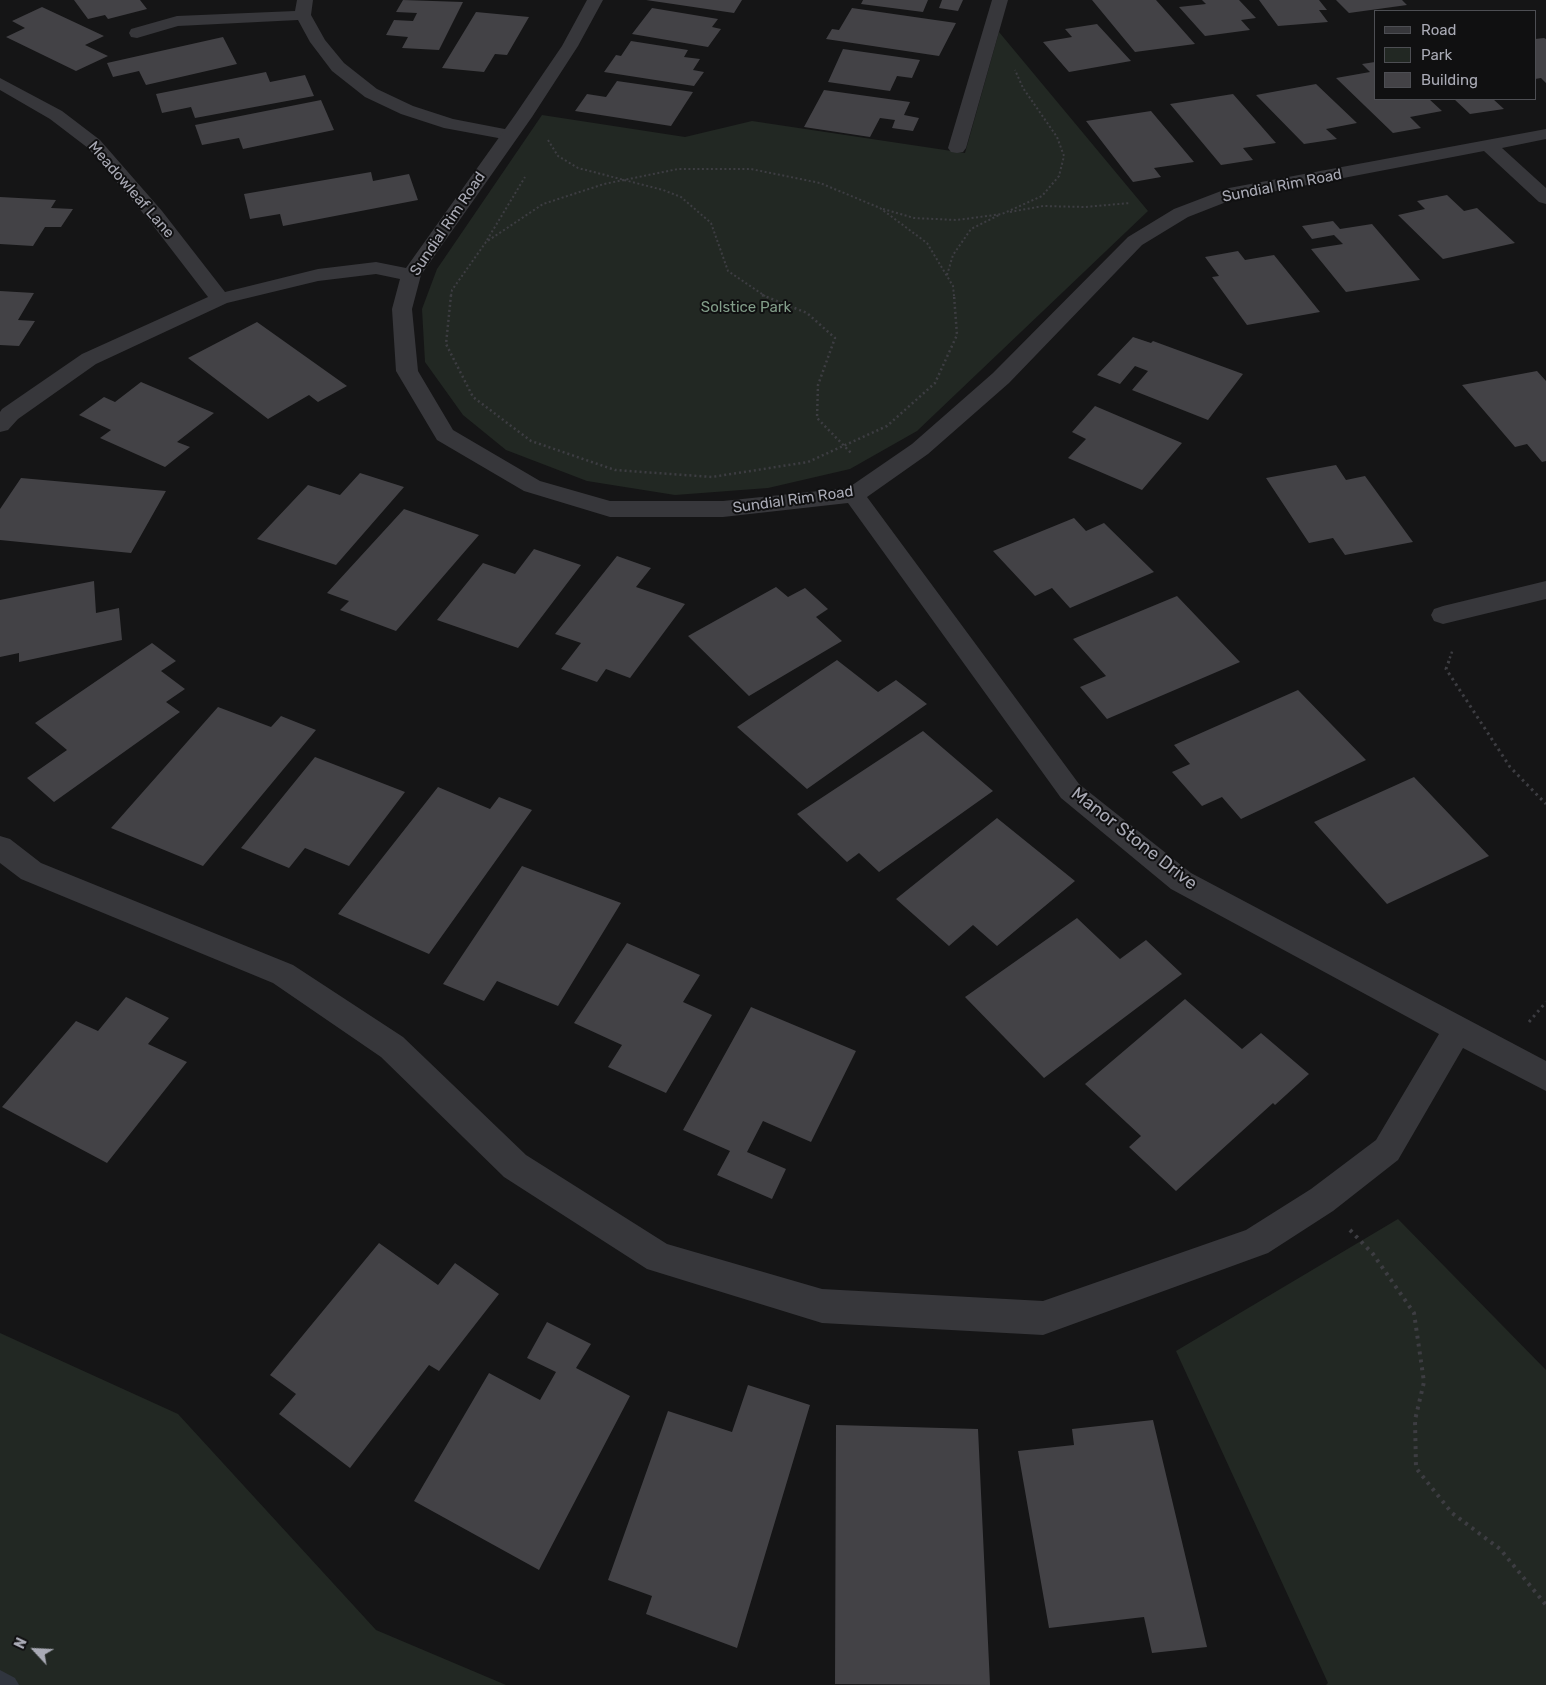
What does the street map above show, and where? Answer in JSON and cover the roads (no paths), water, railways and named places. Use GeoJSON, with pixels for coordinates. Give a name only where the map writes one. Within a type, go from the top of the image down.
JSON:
{"type":"FeatureCollection","features":[{"type":"Feature","properties":{"kind":"street","name":"Sundial Rim Road"},"geometry":{"type":"LineString","coordinates":[[595,0],[570,46],[523,117],[411,275],[402,308],[407,371],[445,435],[532,486],[610,509],[723,509],[854,495],[920,449],[1001,378],[1135,241],[1181,213],[1229,194],[1403,163],[1487,144],[1546,134]]}},
{"type":"Feature","properties":{"kind":"street"},"geometry":{"type":"LineString","coordinates":[[957,148],[1000,0]]}},
{"type":"Feature","properties":{"kind":"street"},"geometry":{"type":"LineString","coordinates":[[137,33],[176,21],[260,19],[304,7],[318,42],[338,67],[371,93],[407,110],[450,124],[510,135]]}},
{"type":"Feature","properties":{"kind":"street","name":"Meadowleaf Lane"},"geometry":{"type":"LineString","coordinates":[[0,83],[56,114],[94,144],[155,215],[220,299]]}},
{"type":"Feature","properties":{"kind":"street"},"geometry":{"type":"LineString","coordinates":[[1487,144],[1546,198]]}},
{"type":"Feature","properties":{"kind":"street"},"geometry":{"type":"LineString","coordinates":[[0,425],[10,414],[89,359],[220,299],[318,275],[376,268],[411,275]]}},
{"type":"Feature","properties":{"kind":"street","name":"Manor Stone Drive"},"geometry":{"type":"LineString","coordinates":[[854,495],[1070,791],[1181,880],[1546,1077]]}},
{"type":"Feature","properties":{"kind":"street"},"geometry":{"type":"LineString","coordinates":[[1443,615],[1546,590]]}},
{"type":"Feature","properties":{"kind":"street"},"geometry":{"type":"LineString","coordinates":[[0,847],[31,871],[283,974],[392,1047],[516,1166],[659,1258],[822,1306],[1043,1318],[1256,1242],[1322,1200],[1387,1150],[1457,1030]]}},
{"type":"Feature","properties":{"kind":"waterway"},"geometry":{"type":"LineString","coordinates":[[0,1681],[8,1685]]}},
{"type":"Feature","properties":{"kind":"park label","name":"Solstice Park"},"geometry":{"type":"Point","coordinates":[746,308]}}]}
